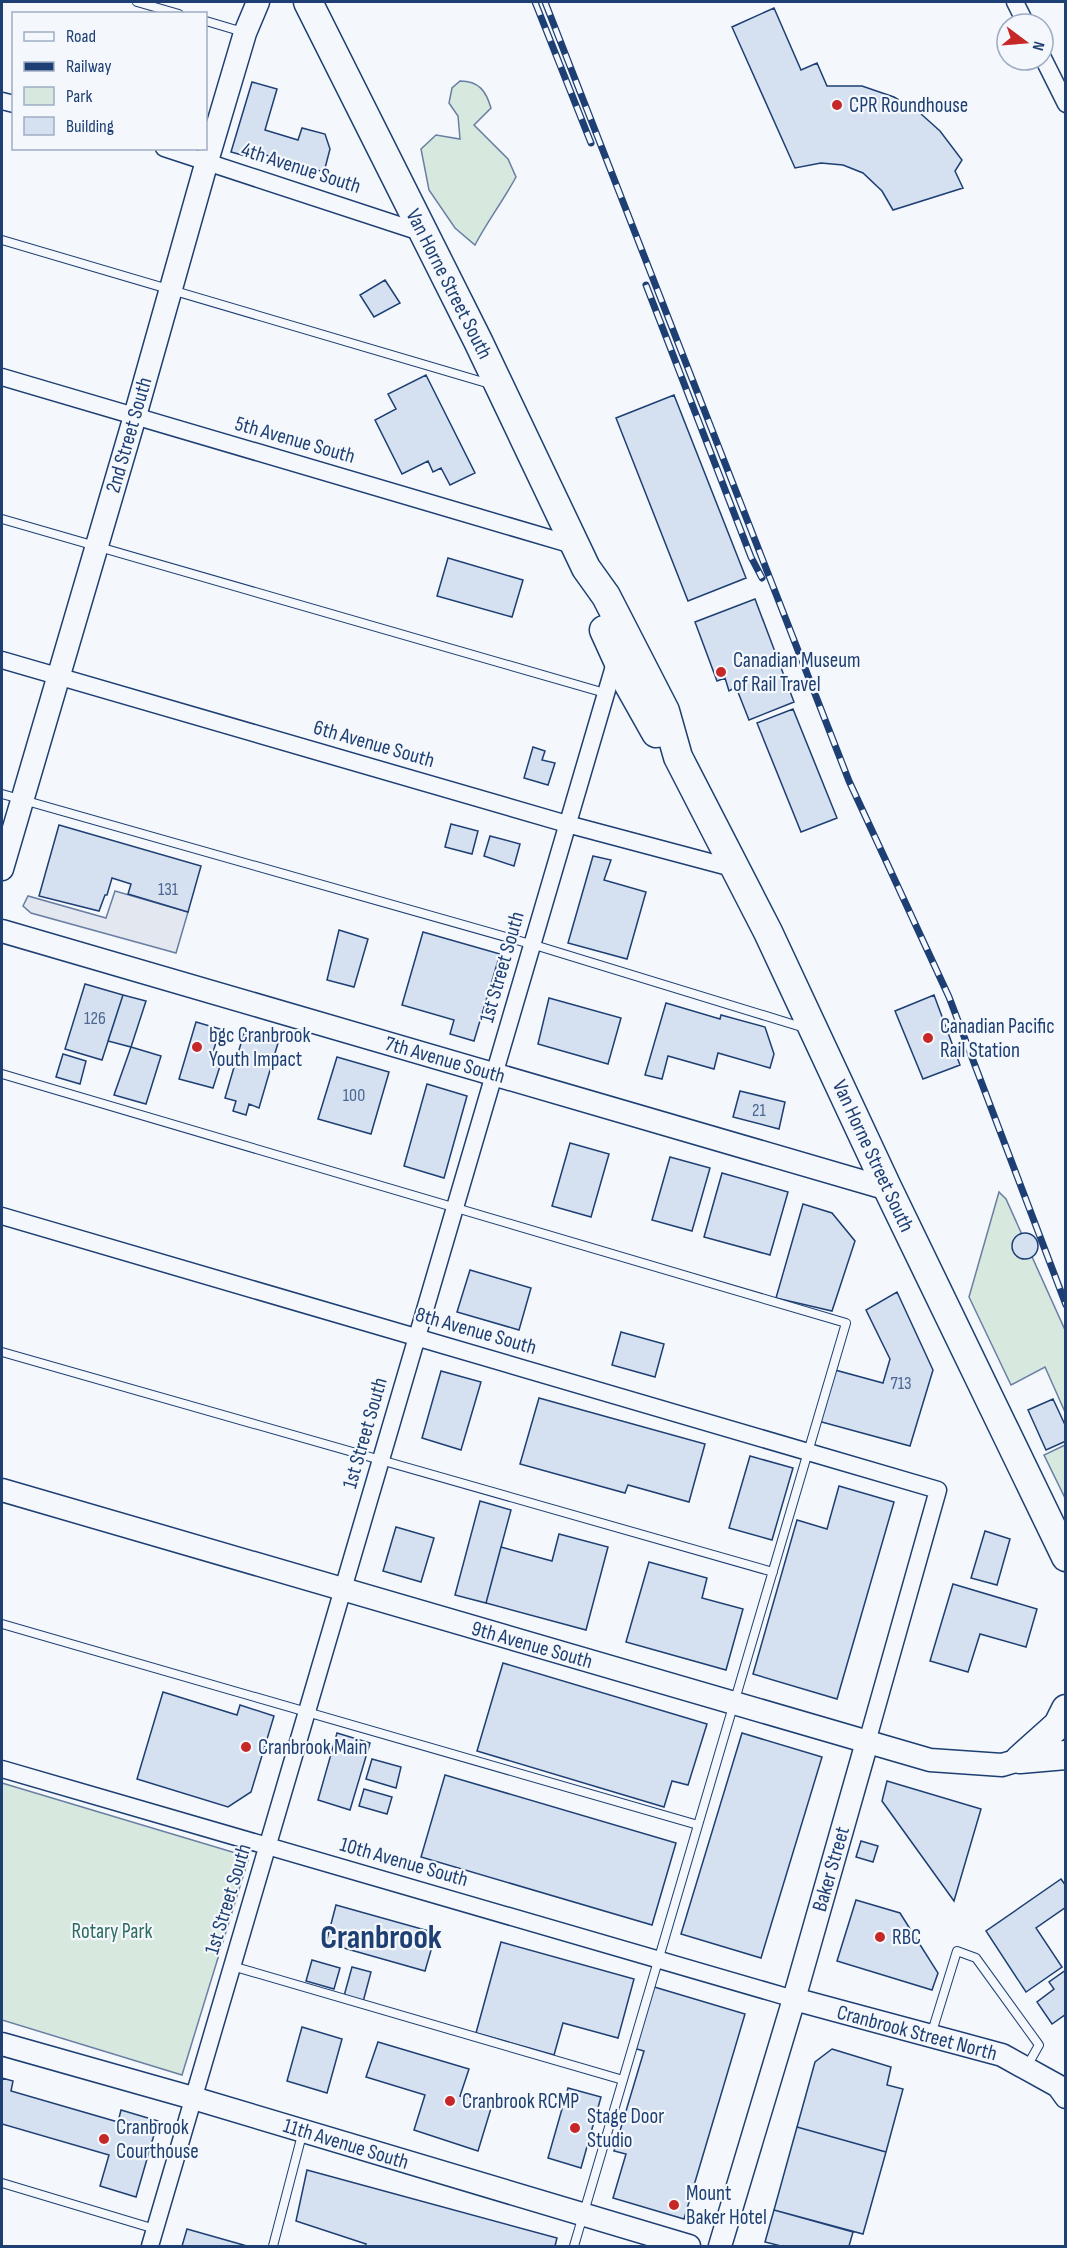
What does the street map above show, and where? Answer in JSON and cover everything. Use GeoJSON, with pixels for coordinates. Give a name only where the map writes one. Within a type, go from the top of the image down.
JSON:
{"type":"FeatureCollection","features":[{"type":"Feature","properties":{"kind":"highway","name":"Van Horne Street South"},"geometry":{"type":"LineString","coordinates":[[308,2],[500,387],[581,557],[606,596],[621,645],[665,711],[678,757],[815,1031],[888,1189],[1065,1557]]}},
{"type":"Feature","properties":{"kind":"highway"},"geometry":{"type":"LineString","coordinates":[[1020,1759],[1058,1725],[1065,1709]]}},
{"type":"Feature","properties":{"kind":"highway"},"geometry":{"type":"LineString","coordinates":[[1020,1759],[1065,1755]]}},
{"type":"Feature","properties":{"kind":"street","name":"2nd Street South"},"geometry":{"type":"LineString","coordinates":[[2,869],[12,797],[58,677],[207,161],[245,33],[258,2]]}},
{"type":"Feature","properties":{"kind":"street"},"geometry":{"type":"LineString","coordinates":[[1050,72],[1065,104]]}},
{"type":"Feature","properties":{"kind":"street","name":"4th Avenue South"},"geometry":{"type":"LineString","coordinates":[[171,150],[423,233]]}},
{"type":"Feature","properties":{"kind":"street","name":"5th Avenue South"},"geometry":{"type":"LineString","coordinates":[[2,377],[135,416],[581,557]]}},
{"type":"Feature","properties":{"kind":"street","name":"1st Street South"},"geometry":{"type":"LineString","coordinates":[[150,2247],[621,645]]}},
{"type":"Feature","properties":{"kind":"street","name":"6th Avenue South"},"geometry":{"type":"LineString","coordinates":[[2,660],[567,824],[736,869]]}},
{"type":"Feature","properties":{"kind":"street","name":"7th Avenue South"},"geometry":{"type":"LineString","coordinates":[[2,931],[888,1189]]}},
{"type":"Feature","properties":{"kind":"street","name":"8th Avenue South"},"geometry":{"type":"LineString","coordinates":[[2,1216],[938,1490]]}},
{"type":"Feature","properties":{"kind":"street","name":"9th Avenue South"},"geometry":{"type":"LineString","coordinates":[[2,1490],[930,1760],[1002,1765],[1065,1744]]}},
{"type":"Feature","properties":{"kind":"street","name":"Baker Street"},"geometry":{"type":"LineString","coordinates":[[720,2247],[794,2000],[938,1490]]}},
{"type":"Feature","properties":{"kind":"street","name":"10th Avenue South"},"geometry":{"type":"LineString","coordinates":[[2,1768],[794,2000]]}},
{"type":"Feature","properties":{"kind":"street","name":"Cranbrook Street North"},"geometry":{"type":"LineString","coordinates":[[794,2000],[1002,2055],[1058,2086],[1065,2097]]}},
{"type":"Feature","properties":{"kind":"street","name":"11th Avenue South"},"geometry":{"type":"LineString","coordinates":[[2,2044],[193,2098],[689,2247]]}},
{"type":"Feature","properties":{"kind":"lane"},"geometry":{"type":"LineString","coordinates":[[137,2],[172,12]]}},
{"type":"Feature","properties":{"kind":"lane"},"geometry":{"type":"LineString","coordinates":[[207,21],[245,33]]}},
{"type":"Feature","properties":{"kind":"lane"},"geometry":{"type":"LineString","coordinates":[[2,240],[500,387]]}},
{"type":"Feature","properties":{"kind":"lane"},"geometry":{"type":"LineString","coordinates":[[2,519],[606,693]]}},
{"type":"Feature","properties":{"kind":"lane"},"geometry":{"type":"LineString","coordinates":[[12,797],[532,944],[815,1031]]}},
{"type":"Feature","properties":{"kind":"lane"},"geometry":{"type":"LineString","coordinates":[[2,1074],[846,1323],[574,2247]]}},
{"type":"Feature","properties":{"kind":"lane"},"geometry":{"type":"LineString","coordinates":[[2,1352],[773,1572]]}},
{"type":"Feature","properties":{"kind":"lane"},"geometry":{"type":"LineString","coordinates":[[2,1624],[698,1824]]}},
{"type":"Feature","properties":{"kind":"lane"},"geometry":{"type":"LineString","coordinates":[[931,2036],[957,1951],[976,1958],[1040,2045],[1026,2068]]}},
{"type":"Feature","properties":{"kind":"lane"},"geometry":{"type":"LineString","coordinates":[[232,1966],[623,2080]]}},
{"type":"Feature","properties":{"kind":"lane"},"geometry":{"type":"LineString","coordinates":[[273,2247],[303,2131]]}},
{"type":"Feature","properties":{"kind":"lane"},"geometry":{"type":"LineString","coordinates":[[2,2183],[155,2229]]}},
{"type":"Feature","properties":{"kind":"green space"},"geometry":{"type":"Polygon","coordinates":[[[460,81],[477,85],[487,97],[491,108],[474,125],[508,159],[516,177],[475,245],[455,228],[429,190],[421,149],[436,135],[460,139],[458,116],[449,103],[452,88],[460,81]]]}},
{"type":"Feature","properties":{"kind":"green space"},"geometry":{"type":"Polygon","coordinates":[[[999,1192],[1006,1199],[1065,1330],[1065,1412],[1045,1367],[1011,1385],[969,1297],[999,1192]]]}},
{"type":"Feature","properties":{"kind":"green space"},"geometry":{"type":"Polygon","coordinates":[[[1065,1445],[1065,1498],[1044,1455],[1065,1445]]]}},
{"type":"Feature","properties":{"kind":"green space","name":"Rotary Park"},"geometry":{"type":"Polygon","coordinates":[[[2,1783],[249,1857],[182,2075],[2,2020],[2,1783]]]}},
{"type":"Feature","properties":{"kind":"shaded area"},"geometry":{"type":"Polygon","coordinates":[[[115,891],[188,912],[176,953],[31,913],[23,906],[28,896],[106,918],[115,891]]]}},
{"type":"Feature","properties":{"kind":"building","name":"CPR Roundhouse"},"geometry":{"type":"Polygon","coordinates":[[[774,8],[801,70],[817,63],[827,86],[862,86],[894,97],[920,113],[940,131],[962,160],[955,171],[963,188],[893,210],[882,191],[863,173],[843,165],[821,163],[795,168],[732,27],[774,8]]]}},
{"type":"Feature","properties":{"kind":"building"},"geometry":{"type":"Polygon","coordinates":[[[252,82],[277,89],[265,130],[298,140],[302,128],[325,134],[330,149],[324,172],[262,154],[260,160],[231,152],[252,82]]]}},
{"type":"Feature","properties":{"kind":"building"},"geometry":{"type":"Polygon","coordinates":[[[385,280],[400,303],[374,317],[360,295],[385,280]]]}},
{"type":"Feature","properties":{"kind":"building"},"geometry":{"type":"Polygon","coordinates":[[[426,375],[475,473],[450,485],[441,468],[433,472],[428,461],[402,474],[375,420],[396,409],[388,394],[426,375]]]}},
{"type":"Feature","properties":{"kind":"building"},"geometry":{"type":"Polygon","coordinates":[[[674,395],[746,578],[688,601],[616,418],[674,395]]]}},
{"type":"Feature","properties":{"kind":"building"},"geometry":{"type":"Polygon","coordinates":[[[448,558],[523,580],[512,617],[437,596],[448,558]]]}},
{"type":"Feature","properties":{"kind":"building"},"geometry":{"type":"Polygon","coordinates":[[[755,599],[794,702],[749,720],[736,687],[729,691],[725,678],[717,681],[695,622],[755,599]]]}},
{"type":"Feature","properties":{"kind":"building"},"geometry":{"type":"Polygon","coordinates":[[[793,709],[837,818],[801,832],[757,723],[793,709]]]}},
{"type":"Feature","properties":{"kind":"building"},"geometry":{"type":"Polygon","coordinates":[[[533,747],[545,751],[542,760],[555,763],[548,785],[524,778],[533,747]]]}},
{"type":"Feature","properties":{"kind":"building"},"geometry":{"type":"Polygon","coordinates":[[[451,824],[478,831],[472,854],[445,847],[451,824]]]}},
{"type":"Feature","properties":{"kind":"building"},"geometry":{"type":"Polygon","coordinates":[[[59,825],[201,866],[188,912],[128,894],[131,884],[112,878],[99,911],[39,896],[59,825]]]}},
{"type":"Feature","properties":{"kind":"building"},"geometry":{"type":"Polygon","coordinates":[[[490,836],[520,844],[514,866],[484,856],[490,836]]]}},
{"type":"Feature","properties":{"kind":"building"},"geometry":{"type":"Polygon","coordinates":[[[593,856],[611,860],[604,880],[646,892],[627,959],[568,943],[593,856]]]}},
{"type":"Feature","properties":{"kind":"building"},"geometry":{"type":"Polygon","coordinates":[[[339,930],[368,939],[354,987],[327,980],[339,930]]]}},
{"type":"Feature","properties":{"kind":"building"},"geometry":{"type":"Polygon","coordinates":[[[423,932],[500,954],[474,1041],[450,1034],[454,1020],[402,1005],[423,932]]]}},
{"type":"Feature","properties":{"kind":"building"},"geometry":{"type":"Polygon","coordinates":[[[85,984],[123,995],[102,1060],[65,1049],[85,984]]]}},
{"type":"Feature","properties":{"kind":"building"},"geometry":{"type":"Polygon","coordinates":[[[123,995],[146,1001],[131,1047],[108,1041],[123,995]]]}},
{"type":"Feature","properties":{"kind":"building","name":"Canadian Pacific Rail Station"},"geometry":{"type":"Polygon","coordinates":[[[934,995],[960,1065],[923,1079],[895,1011],[934,995]]]}},
{"type":"Feature","properties":{"kind":"building"},"geometry":{"type":"Polygon","coordinates":[[[549,998],[621,1018],[608,1064],[538,1044],[549,998]]]}},
{"type":"Feature","properties":{"kind":"building"},"geometry":{"type":"Polygon","coordinates":[[[666,1003],[720,1019],[721,1015],[765,1027],[774,1054],[770,1068],[718,1053],[714,1069],[668,1056],[662,1079],[645,1075],[666,1003]]]}},
{"type":"Feature","properties":{"kind":"building"},"geometry":{"type":"Polygon","coordinates":[[[196,1022],[220,1029],[211,1059],[221,1063],[213,1088],[179,1079],[196,1022]]]}},
{"type":"Feature","properties":{"kind":"building"},"geometry":{"type":"Polygon","coordinates":[[[244,1033],[278,1043],[259,1108],[249,1104],[246,1115],[233,1111],[236,1101],[225,1098],[244,1033]]]}},
{"type":"Feature","properties":{"kind":"building"},"geometry":{"type":"Polygon","coordinates":[[[131,1047],[161,1056],[146,1104],[114,1095],[131,1047]]]}},
{"type":"Feature","properties":{"kind":"building"},"geometry":{"type":"Polygon","coordinates":[[[63,1054],[86,1061],[80,1084],[56,1077],[63,1054]]]}},
{"type":"Feature","properties":{"kind":"building"},"geometry":{"type":"Polygon","coordinates":[[[337,1057],[389,1072],[371,1134],[318,1119],[337,1057]]]}},
{"type":"Feature","properties":{"kind":"building"},"geometry":{"type":"Polygon","coordinates":[[[427,1084],[467,1096],[444,1178],[404,1166],[427,1084]]]}},
{"type":"Feature","properties":{"kind":"building"},"geometry":{"type":"Polygon","coordinates":[[[740,1091],[785,1102],[779,1129],[733,1117],[740,1091]]]}},
{"type":"Feature","properties":{"kind":"building"},"geometry":{"type":"Polygon","coordinates":[[[570,1143],[609,1154],[591,1217],[552,1206],[570,1143]]]}},
{"type":"Feature","properties":{"kind":"building"},"geometry":{"type":"Polygon","coordinates":[[[670,1157],[710,1168],[692,1231],[652,1220],[670,1157]]]}},
{"type":"Feature","properties":{"kind":"building"},"geometry":{"type":"Polygon","coordinates":[[[722,1173],[788,1192],[770,1255],[704,1237],[722,1173]]]}},
{"type":"Feature","properties":{"kind":"building"},"geometry":{"type":"Polygon","coordinates":[[[803,1204],[832,1213],[855,1241],[832,1311],[776,1298],[803,1204]]]}},
{"type":"Feature","properties":{"kind":"building"},"geometry":{"type":"Polygon","coordinates":[[[1025,1233],[1034,1237],[1038,1246],[1034,1255],[1025,1259],[1016,1255],[1012,1246],[1016,1237],[1025,1233]]]}},
{"type":"Feature","properties":{"kind":"building"},"geometry":{"type":"Polygon","coordinates":[[[470,1270],[531,1288],[519,1330],[457,1312],[470,1270]]]}},
{"type":"Feature","properties":{"kind":"building"},"geometry":{"type":"Polygon","coordinates":[[[897,1292],[933,1370],[910,1446],[818,1421],[835,1370],[883,1383],[890,1359],[866,1310],[897,1292]]]}},
{"type":"Feature","properties":{"kind":"building"},"geometry":{"type":"Polygon","coordinates":[[[621,1332],[664,1344],[655,1377],[612,1365],[621,1332]]]}},
{"type":"Feature","properties":{"kind":"building"},"geometry":{"type":"Polygon","coordinates":[[[441,1371],[481,1382],[461,1450],[422,1438],[441,1371]]]}},
{"type":"Feature","properties":{"kind":"building"},"geometry":{"type":"Polygon","coordinates":[[[539,1398],[705,1444],[689,1502],[628,1485],[625,1493],[520,1464],[539,1398]]]}},
{"type":"Feature","properties":{"kind":"building"},"geometry":{"type":"Polygon","coordinates":[[[1053,1399],[1066,1427],[1066,1441],[1046,1450],[1028,1410],[1053,1399]]]}},
{"type":"Feature","properties":{"kind":"building"},"geometry":{"type":"Polygon","coordinates":[[[750,1456],[793,1468],[772,1540],[729,1528],[750,1456]]]}},
{"type":"Feature","properties":{"kind":"building"},"geometry":{"type":"Polygon","coordinates":[[[839,1486],[894,1502],[837,1699],[753,1674],[797,1520],[827,1529],[839,1486]]]}},
{"type":"Feature","properties":{"kind":"building"},"geometry":{"type":"Polygon","coordinates":[[[480,1501],[511,1510],[486,1603],[455,1595],[480,1501]]]}},
{"type":"Feature","properties":{"kind":"building"},"geometry":{"type":"Polygon","coordinates":[[[396,1527],[434,1538],[421,1582],[383,1571],[396,1527]]]}},
{"type":"Feature","properties":{"kind":"building"},"geometry":{"type":"Polygon","coordinates":[[[985,1531],[1010,1539],[997,1585],[971,1578],[985,1531]]]}},
{"type":"Feature","properties":{"kind":"building"},"geometry":{"type":"Polygon","coordinates":[[[559,1534],[608,1547],[586,1630],[486,1603],[501,1547],[552,1561],[559,1534]]]}},
{"type":"Feature","properties":{"kind":"building"},"geometry":{"type":"Polygon","coordinates":[[[649,1562],[707,1578],[702,1598],[743,1609],[726,1670],[626,1642],[649,1562]]]}},
{"type":"Feature","properties":{"kind":"building"},"geometry":{"type":"Polygon","coordinates":[[[953,1584],[1037,1609],[1026,1647],[980,1634],[968,1672],[930,1661],[953,1584]]]}},
{"type":"Feature","properties":{"kind":"building"},"geometry":{"type":"Polygon","coordinates":[[[503,1663],[707,1724],[688,1785],[672,1781],[664,1807],[477,1751],[503,1663]]]}},
{"type":"Feature","properties":{"kind":"building"},"geometry":{"type":"Polygon","coordinates":[[[163,1692],[237,1715],[240,1705],[274,1716],[251,1792],[228,1807],[137,1779],[163,1692]]]}},
{"type":"Feature","properties":{"kind":"building"},"geometry":{"type":"Polygon","coordinates":[[[337,1733],[370,1743],[350,1810],[318,1800],[337,1733]]]}},
{"type":"Feature","properties":{"kind":"building"},"geometry":{"type":"Polygon","coordinates":[[[742,1733],[822,1757],[761,1958],[681,1934],[742,1733]]]}},
{"type":"Feature","properties":{"kind":"building"},"geometry":{"type":"Polygon","coordinates":[[[372,1759],[401,1767],[396,1788],[366,1779],[372,1759]]]}},
{"type":"Feature","properties":{"kind":"building"},"geometry":{"type":"Polygon","coordinates":[[[445,1775],[676,1843],[652,1925],[421,1857],[445,1775]]]}},
{"type":"Feature","properties":{"kind":"building"},"geometry":{"type":"Polygon","coordinates":[[[887,1781],[981,1809],[954,1901],[882,1801],[887,1781]]]}},
{"type":"Feature","properties":{"kind":"building"},"geometry":{"type":"Polygon","coordinates":[[[364,1789],[392,1797],[387,1814],[359,1806],[364,1789]]]}},
{"type":"Feature","properties":{"kind":"building"},"geometry":{"type":"Polygon","coordinates":[[[861,1841],[878,1846],[873,1862],[856,1857],[861,1841]]]}},
{"type":"Feature","properties":{"kind":"building"},"geometry":{"type":"Polygon","coordinates":[[[1061,1879],[1066,1886],[1066,1907],[1036,1928],[1062,1967],[1026,1992],[986,1931],[1061,1879]]]}},
{"type":"Feature","properties":{"kind":"building","name":"RBC"},"geometry":{"type":"Polygon","coordinates":[[[856,1900],[900,1913],[938,1973],[932,1990],[837,1961],[856,1900]]]}},
{"type":"Feature","properties":{"kind":"building"},"geometry":{"type":"Polygon","coordinates":[[[336,1905],[436,1933],[425,1971],[326,1943],[336,1905]]]}},
{"type":"Feature","properties":{"kind":"building"},"geometry":{"type":"Polygon","coordinates":[[[501,1942],[634,1979],[618,2038],[563,2023],[554,2055],[476,2033],[501,1942]]]}},
{"type":"Feature","properties":{"kind":"building"},"geometry":{"type":"Polygon","coordinates":[[[312,1960],[340,1968],[334,1989],[306,1981],[312,1960]]]}},
{"type":"Feature","properties":{"kind":"building"},"geometry":{"type":"Polygon","coordinates":[[[352,1967],[371,1972],[363,2002],[344,1996],[352,1967]]]}},
{"type":"Feature","properties":{"kind":"building"},"geometry":{"type":"Polygon","coordinates":[[[1066,1970],[1066,2014],[1052,2024],[1037,2002],[1054,1989],[1049,1982],[1066,1970]]]}},
{"type":"Feature","properties":{"kind":"building"},"geometry":{"type":"Polygon","coordinates":[[[651,1986],[745,2014],[684,2219],[613,2198],[626,2154],[614,2151],[644,2051],[633,2048],[651,1986]]]}},
{"type":"Feature","properties":{"kind":"building"},"geometry":{"type":"Polygon","coordinates":[[[302,2027],[342,2039],[327,2093],[287,2081],[302,2027]]]}},
{"type":"Feature","properties":{"kind":"building","name":"Cranbrook RCMP"},"geometry":{"type":"Polygon","coordinates":[[[378,2042],[469,2069],[460,2096],[492,2105],[478,2151],[414,2130],[425,2095],[366,2077],[378,2042]]]}},
{"type":"Feature","properties":{"kind":"building"},"geometry":{"type":"Polygon","coordinates":[[[832,2049],[891,2067],[887,2085],[903,2089],[886,2152],[797,2127],[815,2062],[832,2049]]]}},
{"type":"Feature","properties":{"kind":"building","name":"Cranbrook Courthouse"},"geometry":{"type":"Polygon","coordinates":[[[2,2078],[13,2081],[11,2091],[118,2122],[121,2110],[158,2121],[136,2197],[100,2186],[109,2155],[2,2124],[2,2078]]]}},
{"type":"Feature","properties":{"kind":"building","name":"Stage Door Studio"},"geometry":{"type":"Polygon","coordinates":[[[568,2088],[601,2097],[581,2168],[548,2158],[568,2088]]]}},
{"type":"Feature","properties":{"kind":"building"},"geometry":{"type":"Polygon","coordinates":[[[797,2127],[886,2152],[863,2234],[774,2210],[797,2127]]]}},
{"type":"Feature","properties":{"kind":"building"},"geometry":{"type":"Polygon","coordinates":[[[307,2170],[557,2238],[555,2246],[365,2246],[366,2244],[296,2221],[307,2170]]]}},
{"type":"Feature","properties":{"kind":"building"},"geometry":{"type":"Polygon","coordinates":[[[774,2210],[853,2232],[849,2246],[781,2246],[765,2242],[774,2210]]]}},
{"type":"Feature","properties":{"kind":"building"},"geometry":{"type":"Polygon","coordinates":[[[187,2229],[247,2246],[182,2246],[187,2229]]]}},
{"type":"Feature","properties":{"kind":"railway"},"geometry":{"type":"LineString","coordinates":[[535,2],[591,143]]}},
{"type":"Feature","properties":{"kind":"railway"},"geometry":{"type":"LineString","coordinates":[[545,2],[849,781],[949,997],[1066,1305]]}},
{"type":"Feature","properties":{"kind":"railway"},"geometry":{"type":"LineString","coordinates":[[646,285],[751,557],[762,578]]}},
{"type":"Feature","properties":{"kind":"place","name":"CPR Roundhouse"},"geometry":{"type":"Point","coordinates":[837,105]}},
{"type":"Feature","properties":{"kind":"place","name":"Canadian Museum of Rail Travel"},"geometry":{"type":"Point","coordinates":[721,672]}},
{"type":"Feature","properties":{"kind":"place","name":"Canadian Pacific Rail Station"},"geometry":{"type":"Point","coordinates":[928,1038]}},
{"type":"Feature","properties":{"kind":"place","name":"bgc Cranbrook Youth Impact"},"geometry":{"type":"Point","coordinates":[197,1047]}},
{"type":"Feature","properties":{"kind":"place","name":"Cranbrook Main"},"geometry":{"type":"Point","coordinates":[246,1747]}},
{"type":"Feature","properties":{"kind":"place","name":"RBC"},"geometry":{"type":"Point","coordinates":[880,1937]}},
{"type":"Feature","properties":{"kind":"place","name":"Cranbrook RCMP"},"geometry":{"type":"Point","coordinates":[450,2101]}},
{"type":"Feature","properties":{"kind":"place","name":"Stage Door Studio"},"geometry":{"type":"Point","coordinates":[575,2128]}},
{"type":"Feature","properties":{"kind":"place","name":"Cranbrook Courthouse"},"geometry":{"type":"Point","coordinates":[104,2139]}},
{"type":"Feature","properties":{"kind":"place","name":"Mount Baker Hotel"},"geometry":{"type":"Point","coordinates":[674,2205]}},
{"type":"Feature","properties":{"kind":"district","name":"Cranbrook"},"geometry":{"type":"Point","coordinates":[381,1938]}}]}
